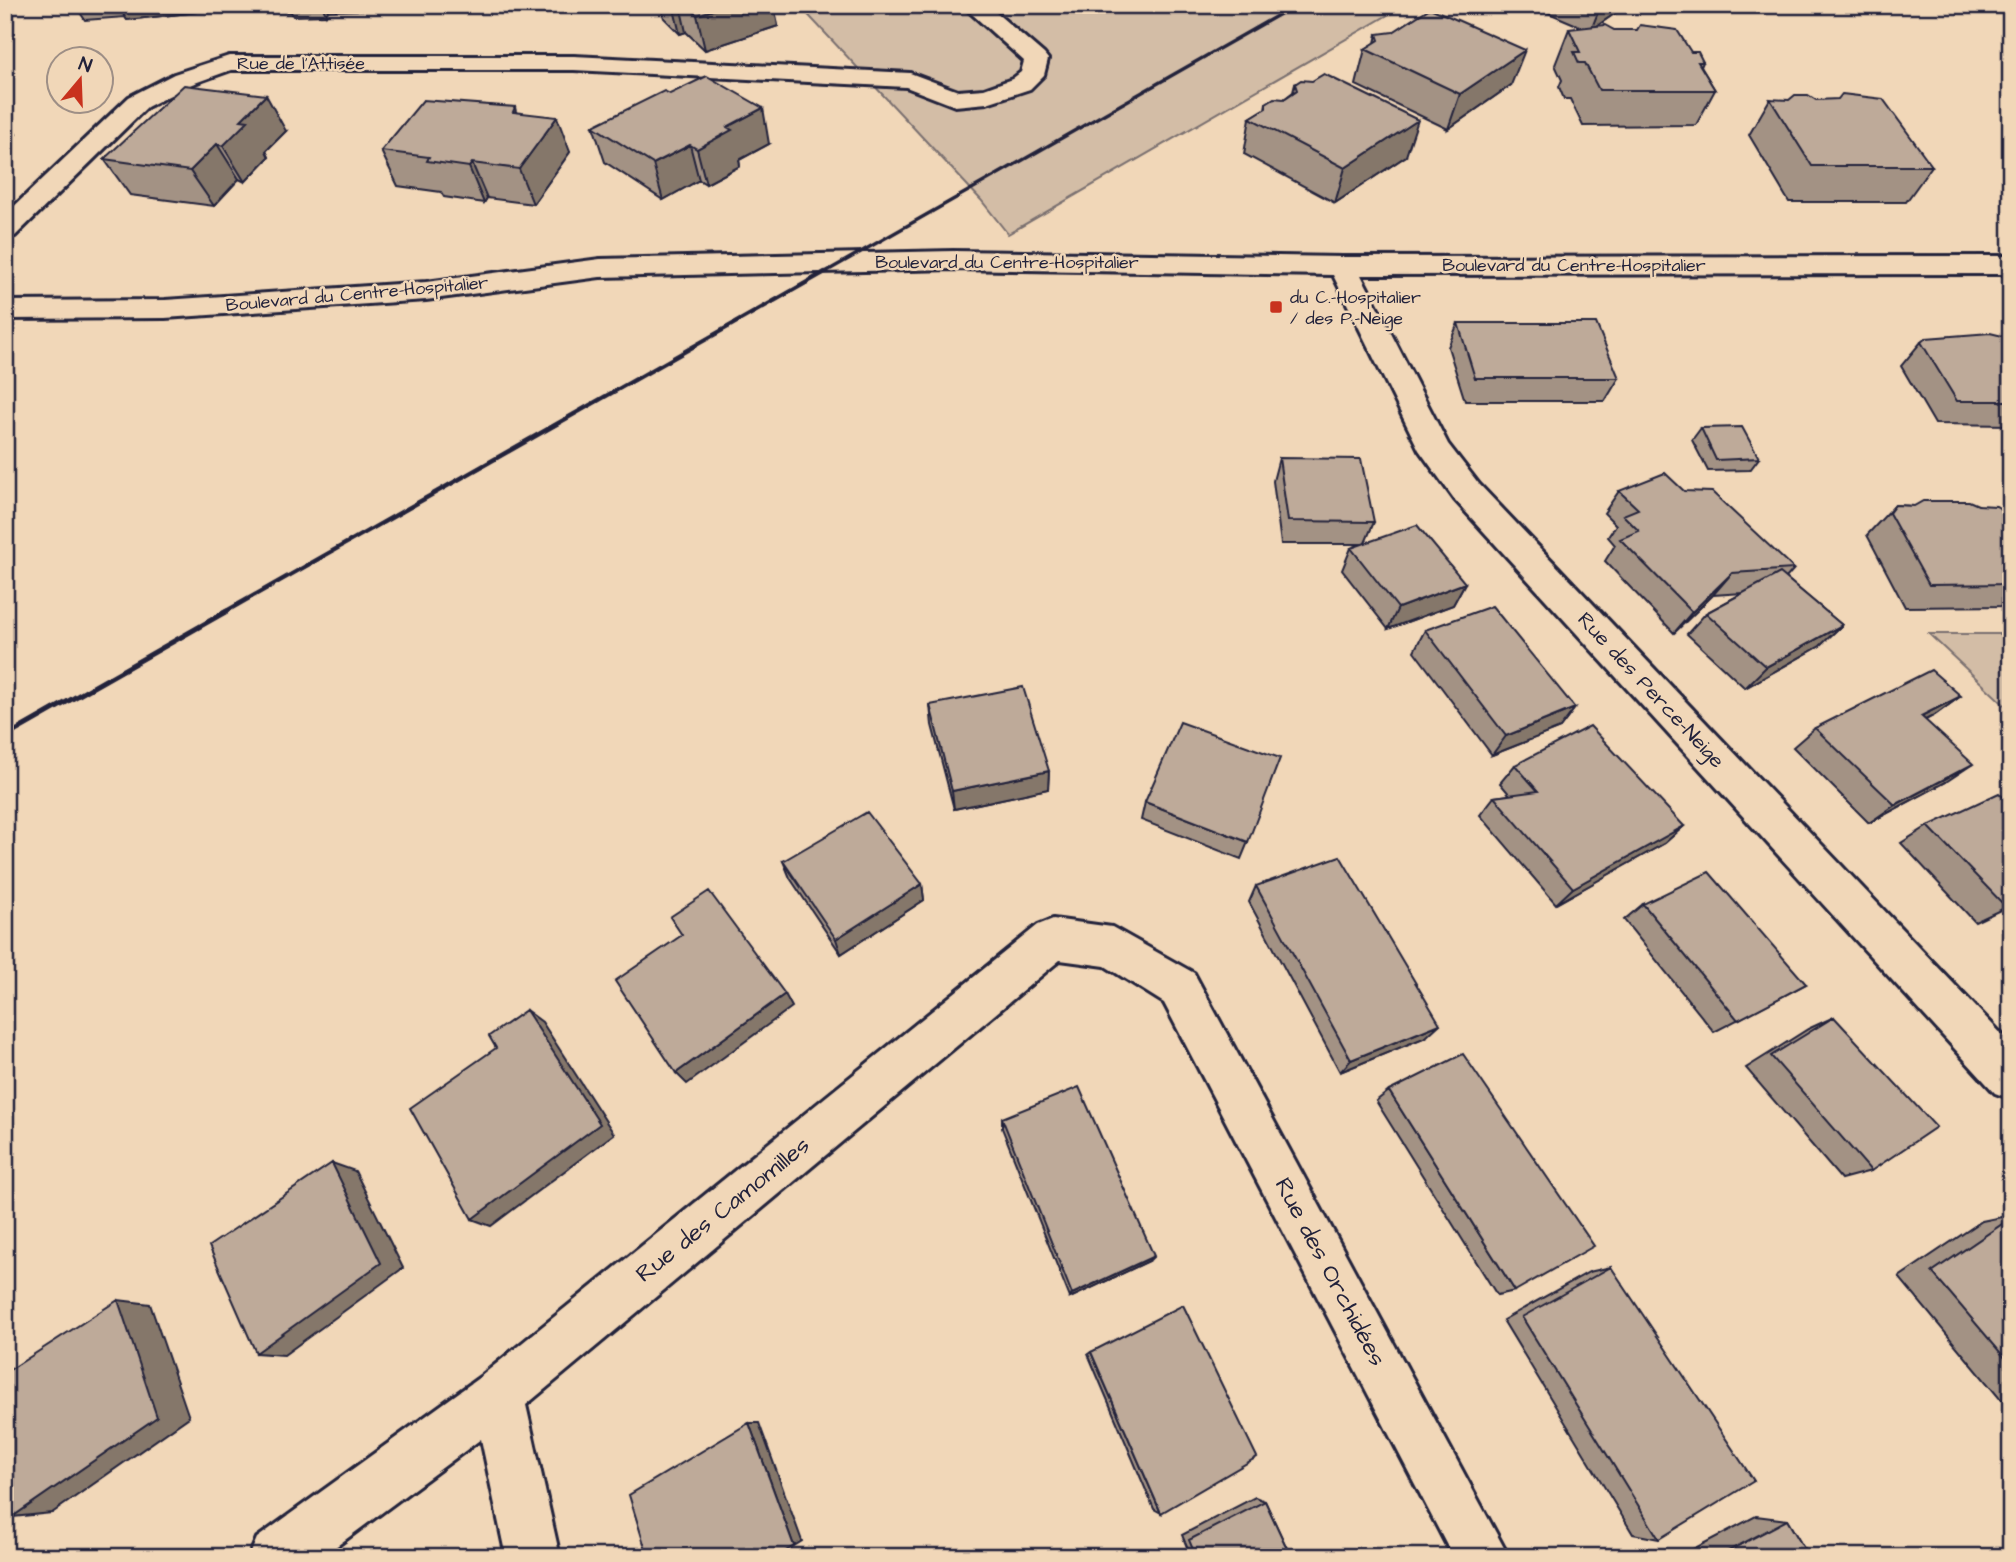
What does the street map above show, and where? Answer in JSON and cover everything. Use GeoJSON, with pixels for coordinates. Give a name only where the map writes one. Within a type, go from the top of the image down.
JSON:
{"type":"FeatureCollection","features":[{"type":"Feature","properties":{"kind":"street","name":"Rue de l'Attisée"},"geometry":{"type":"LineString","coordinates":[[5,230],[138,102],[183,79],[229,63],[573,63],[911,80],[955,99],[986,96],[1021,84],[1032,75],[1036,59],[973,5]]}},
{"type":"Feature","properties":{"kind":"street","name":"Boulevard du Centre-Hospitalier"},"geometry":{"type":"LineString","coordinates":[[5,310],[165,309],[398,293],[600,268],[953,260],[1343,265],[2011,265]]}},
{"type":"Feature","properties":{"kind":"street","name":"Rue des Perce-Neige"},"geometry":{"type":"LineString","coordinates":[[1343,265],[1435,450],[1467,492],[2011,1077]]}},
{"type":"Feature","properties":{"kind":"street","name":"Rue des Camomilles"},"geometry":{"type":"LineString","coordinates":[[276,1557],[498,1395],[1053,939],[1112,947],[1179,988]]}},
{"type":"Feature","properties":{"kind":"street","name":"Rue des Orchidées"},"geometry":{"type":"LineString","coordinates":[[1179,988],[1482,1557]]}},
{"type":"Feature","properties":{"kind":"street"},"geometry":{"type":"LineString","coordinates":[[498,1395],[533,1557]]}},
{"type":"Feature","properties":{"kind":"shaded area"},"geometry":{"type":"Polygon","coordinates":[[[799,5],[1405,5],[1008,234],[981,200],[799,5]]]}},
{"type":"Feature","properties":{"kind":"shaded area"},"geometry":{"type":"Polygon","coordinates":[[[1929,634],[2011,634],[2011,711],[1929,634]]]}},
{"type":"Feature","properties":{"kind":"building"},"geometry":{"type":"Polygon","coordinates":[[[687,5],[728,5],[697,15],[687,5]]]}},
{"type":"Feature","properties":{"kind":"building"},"geometry":{"type":"Polygon","coordinates":[[[1430,8],[1525,50],[1460,94],[1365,49],[1379,40],[1377,34],[1393,32],[1430,8]]]}},
{"type":"Feature","properties":{"kind":"building"},"geometry":{"type":"Polygon","coordinates":[[[1605,25],[1614,30],[1637,30],[1640,25],[1677,30],[1691,52],[1698,52],[1703,62],[1698,62],[1715,90],[1599,90],[1585,63],[1579,63],[1574,52],[1580,52],[1569,29],[1605,25]]]}},
{"type":"Feature","properties":{"kind":"building"},"geometry":{"type":"Polygon","coordinates":[[[1324,74],[1418,120],[1345,168],[1250,118],[1266,108],[1266,103],[1274,98],[1284,99],[1297,90],[1295,84],[1301,80],[1312,81],[1324,74]]]}},
{"type":"Feature","properties":{"kind":"building"},"geometry":{"type":"Polygon","coordinates":[[[707,76],[763,108],[727,127],[732,130],[697,149],[690,145],[653,164],[593,126],[664,91],[670,94],[707,76]]]}},
{"type":"Feature","properties":{"kind":"building"},"geometry":{"type":"Polygon","coordinates":[[[184,85],[266,95],[241,120],[248,121],[223,146],[217,144],[190,171],[104,159],[184,85]]]}},
{"type":"Feature","properties":{"kind":"building"},"geometry":{"type":"Polygon","coordinates":[[[1842,94],[1883,99],[1932,166],[1812,166],[1770,99],[1789,100],[1795,95],[1808,95],[1816,100],[1838,99],[1842,94]]]}},
{"type":"Feature","properties":{"kind":"building"},"geometry":{"type":"Polygon","coordinates":[[[423,100],[515,107],[513,112],[557,117],[519,169],[472,163],[469,167],[427,161],[429,157],[381,151],[423,100]]]}},
{"type":"Feature","properties":{"kind":"building"},"geometry":{"type":"Polygon","coordinates":[[[1458,323],[1596,323],[1619,378],[1475,378],[1458,323]]]}},
{"type":"Feature","properties":{"kind":"building"},"geometry":{"type":"Polygon","coordinates":[[[1990,333],[2011,338],[2011,401],[1957,401],[1921,342],[1926,338],[1990,333]]]}},
{"type":"Feature","properties":{"kind":"building"},"geometry":{"type":"Polygon","coordinates":[[[1742,427],[1759,458],[1716,460],[1701,428],[1742,427]]]}},
{"type":"Feature","properties":{"kind":"building"},"geometry":{"type":"Polygon","coordinates":[[[1279,458],[1361,459],[1374,522],[1288,521],[1279,458]]]}},
{"type":"Feature","properties":{"kind":"building"},"geometry":{"type":"Polygon","coordinates":[[[1665,473],[1684,491],[1712,492],[1794,569],[1732,573],[1692,612],[1620,539],[1639,531],[1623,515],[1638,509],[1619,491],[1665,473]]]}},
{"type":"Feature","properties":{"kind":"building"},"geometry":{"type":"Polygon","coordinates":[[[1923,501],[1969,501],[1978,505],[1996,506],[2008,513],[2011,517],[2011,584],[1929,585],[1889,513],[1895,505],[1914,506],[1923,501]]]}},
{"type":"Feature","properties":{"kind":"building"},"geometry":{"type":"Polygon","coordinates":[[[1417,525],[1465,583],[1398,608],[1351,548],[1417,525]]]}},
{"type":"Feature","properties":{"kind":"building"},"geometry":{"type":"Polygon","coordinates":[[[1780,573],[1842,625],[1766,667],[1706,613],[1780,573]]]}},
{"type":"Feature","properties":{"kind":"building"},"geometry":{"type":"Polygon","coordinates":[[[1492,606],[1575,708],[1506,736],[1425,630],[1492,606]]]}},
{"type":"Feature","properties":{"kind":"building"},"geometry":{"type":"Polygon","coordinates":[[[1931,670],[1961,696],[1921,716],[1973,764],[1895,805],[1815,728],[1931,670]]]}},
{"type":"Feature","properties":{"kind":"building"},"geometry":{"type":"Polygon","coordinates":[[[1023,687],[1049,771],[952,791],[930,705],[1023,687]]]}},
{"type":"Feature","properties":{"kind":"building"},"geometry":{"type":"Polygon","coordinates":[[[1180,722],[1280,758],[1248,842],[1145,802],[1180,722]]]}},
{"type":"Feature","properties":{"kind":"building"},"geometry":{"type":"Polygon","coordinates":[[[1590,726],[1684,826],[1573,888],[1494,797],[1538,791],[1515,765],[1590,726]]]}},
{"type":"Feature","properties":{"kind":"building"},"geometry":{"type":"Polygon","coordinates":[[[1999,793],[2011,805],[2011,904],[2006,907],[1928,826],[1999,793]]]}},
{"type":"Feature","properties":{"kind":"building"},"geometry":{"type":"Polygon","coordinates":[[[867,812],[922,884],[836,939],[783,861],[867,812]]]}},
{"type":"Feature","properties":{"kind":"building"},"geometry":{"type":"Polygon","coordinates":[[[1340,856],[1440,1024],[1351,1060],[1256,886],[1340,856]]]}},
{"type":"Feature","properties":{"kind":"building"},"geometry":{"type":"Polygon","coordinates":[[[1709,872],[1806,984],[1738,1020],[1643,904],[1709,872]]]}},
{"type":"Feature","properties":{"kind":"building"},"geometry":{"type":"Polygon","coordinates":[[[709,891],[785,994],[676,1073],[615,981],[682,935],[670,917],[709,891]]]}},
{"type":"Feature","properties":{"kind":"building"},"geometry":{"type":"Polygon","coordinates":[[[526,1010],[600,1124],[472,1219],[410,1108],[496,1048],[489,1036],[526,1010]]]}},
{"type":"Feature","properties":{"kind":"building"},"geometry":{"type":"Polygon","coordinates":[[[1834,1017],[1936,1127],[1871,1171],[1771,1056],[1834,1017]]]}},
{"type":"Feature","properties":{"kind":"building"},"geometry":{"type":"Polygon","coordinates":[[[1463,1054],[1594,1246],[1515,1291],[1389,1091],[1463,1054]]]}},
{"type":"Feature","properties":{"kind":"building"},"geometry":{"type":"Polygon","coordinates":[[[1079,1087],[1154,1256],[1072,1294],[1002,1118],[1079,1087]]]}},
{"type":"Feature","properties":{"kind":"building"},"geometry":{"type":"Polygon","coordinates":[[[332,1163],[381,1263],[256,1353],[209,1246],[332,1163]]]}},
{"type":"Feature","properties":{"kind":"building"},"geometry":{"type":"Polygon","coordinates":[[[2011,1218],[2011,1365],[1932,1272],[2011,1218]]]}},
{"type":"Feature","properties":{"kind":"building"},"geometry":{"type":"Polygon","coordinates":[[[1611,1267],[1754,1481],[1659,1539],[1522,1317],[1611,1267]]]}},
{"type":"Feature","properties":{"kind":"building"},"geometry":{"type":"Polygon","coordinates":[[[118,1300],[157,1417],[12,1517],[5,1490],[5,1373],[118,1300]]]}},
{"type":"Feature","properties":{"kind":"building"},"geometry":{"type":"Polygon","coordinates":[[[1183,1305],[1257,1457],[1161,1513],[1091,1352],[1183,1305]]]}},
{"type":"Feature","properties":{"kind":"building"},"geometry":{"type":"Polygon","coordinates":[[[749,1423],[794,1546],[776,1557],[648,1557],[629,1495],[749,1423]]]}},
{"type":"Feature","properties":{"kind":"building"},"geometry":{"type":"Polygon","coordinates":[[[1265,1501],[1291,1557],[1196,1557],[1189,1540],[1265,1501]]]}},
{"type":"Feature","properties":{"kind":"building"},"geometry":{"type":"Polygon","coordinates":[[[1787,1520],[1809,1557],[1717,1557],[1787,1520]]]}},
{"type":"Feature","properties":{"kind":"railway"},"geometry":{"type":"LineString","coordinates":[[822,274],[1296,5]]}},
{"type":"Feature","properties":{"kind":"railway"},"geometry":{"type":"LineString","coordinates":[[223,613],[825,272]]}},
{"type":"Feature","properties":{"kind":"railway"},"geometry":{"type":"LineString","coordinates":[[5,737],[227,611]]}},
{"type":"Feature","properties":{"kind":"place","name":"du C.-Hospitalier / des P.-Neige"},"geometry":{"type":"Point","coordinates":[1276,307]}}]}
